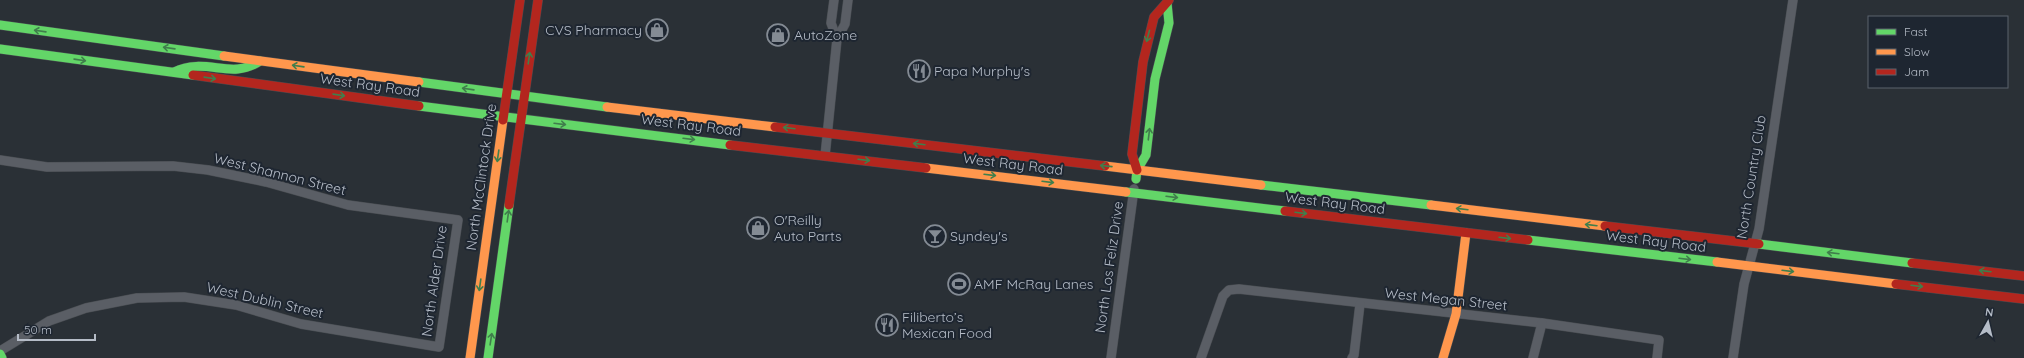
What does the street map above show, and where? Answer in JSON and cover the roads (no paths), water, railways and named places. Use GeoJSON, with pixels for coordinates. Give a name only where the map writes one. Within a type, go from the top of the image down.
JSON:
{"type":"FeatureCollection","features":[{"type":"Feature","properties":{"kind":"main road","name":"North McClintock Drive"},"geometry":{"type":"LineString","coordinates":[[470,358],[520,0]]}},
{"type":"Feature","properties":{"kind":"main road"},"geometry":{"type":"LineString","coordinates":[[488,358],[538,0]]}},
{"type":"Feature","properties":{"kind":"main road"},"geometry":{"type":"LineString","coordinates":[[1137,170],[1146,155],[1156,72],[1169,23],[1168,1]]}},
{"type":"Feature","properties":{"kind":"main road"},"geometry":{"type":"LineString","coordinates":[[1136,179],[1137,170],[1132,154],[1143,62],[1154,17],[1168,1]]}},
{"type":"Feature","properties":{"kind":"main road","name":"West Ray Road"},"geometry":{"type":"LineString","coordinates":[[0,25],[524,97],[2024,276]]}},
{"type":"Feature","properties":{"kind":"main road","name":"West Ray Road"},"geometry":{"type":"LineString","coordinates":[[0,48],[171,73],[521,120],[2024,299]]}},
{"type":"Feature","properties":{"kind":"main road"},"geometry":{"type":"LineString","coordinates":[[171,73],[193,64],[243,71],[254,66],[260,61]]}},
{"type":"Feature","properties":{"kind":"main road"},"geometry":{"type":"LineString","coordinates":[[1443,358],[1456,314],[1466,233]]}},
{"type":"Feature","properties":{"kind":"main road"},"geometry":{"type":"LineString","coordinates":[[0,354],[2,358]]}},
{"type":"Feature","properties":{"kind":"street"},"geometry":{"type":"LineString","coordinates":[[834,0],[831,23],[837,39]]}},
{"type":"Feature","properties":{"kind":"street"},"geometry":{"type":"LineString","coordinates":[[825,156],[837,39],[845,24],[848,0]]}},
{"type":"Feature","properties":{"kind":"street","name":"North Country Club"},"geometry":{"type":"LineString","coordinates":[[1733,358],[1744,284],[1759,229],[1793,0]]}},
{"type":"Feature","properties":{"kind":"street","name":"West Shannon Street"},"geometry":{"type":"LineString","coordinates":[[0,160],[47,167],[173,166],[208,170],[266,182],[348,205],[458,220]]}},
{"type":"Feature","properties":{"kind":"street","name":"North Los Feliz Drive"},"geometry":{"type":"LineString","coordinates":[[1111,358],[1136,179]]}},
{"type":"Feature","properties":{"kind":"street","name":"North Alder Drive"},"geometry":{"type":"LineString","coordinates":[[439,347],[458,220]]}},
{"type":"Feature","properties":{"kind":"street","name":"West Megan Street"},"geometry":{"type":"LineString","coordinates":[[1200,358],[1224,296],[1229,290],[1239,289],[1360,304],[1542,323],[1659,340],[1657,358]]}},
{"type":"Feature","properties":{"kind":"street","name":"West Dublin Street"},"geometry":{"type":"LineString","coordinates":[[0,351],[50,321],[86,308],[137,298],[184,296],[236,305],[301,324],[439,347]]}},
{"type":"Feature","properties":{"kind":"street"},"geometry":{"type":"LineString","coordinates":[[1352,358],[1354,355],[1360,304]]}},
{"type":"Feature","properties":{"kind":"street"},"geometry":{"type":"LineString","coordinates":[[1533,358],[1542,323]]}},
{"type":"Feature","properties":{"kind":"place","name":"CVS Pharmacy"},"geometry":{"type":"Point","coordinates":[657,30]}},
{"type":"Feature","properties":{"kind":"place","name":"AutoZone"},"geometry":{"type":"Point","coordinates":[778,35]}},
{"type":"Feature","properties":{"kind":"place","name":"Papa Murphy's"},"geometry":{"type":"Point","coordinates":[919,71]}},
{"type":"Feature","properties":{"kind":"place","name":"O'Reilly Auto Parts"},"geometry":{"type":"Point","coordinates":[758,228]}},
{"type":"Feature","properties":{"kind":"place","name":"Syndey's"},"geometry":{"type":"Point","coordinates":[935,236]}},
{"type":"Feature","properties":{"kind":"place","name":"AMF McRay Lanes"},"geometry":{"type":"Point","coordinates":[959,284]}},
{"type":"Feature","properties":{"kind":"place","name":"Filiberto’s Mexican Food"},"geometry":{"type":"Point","coordinates":[887,325]}}]}
